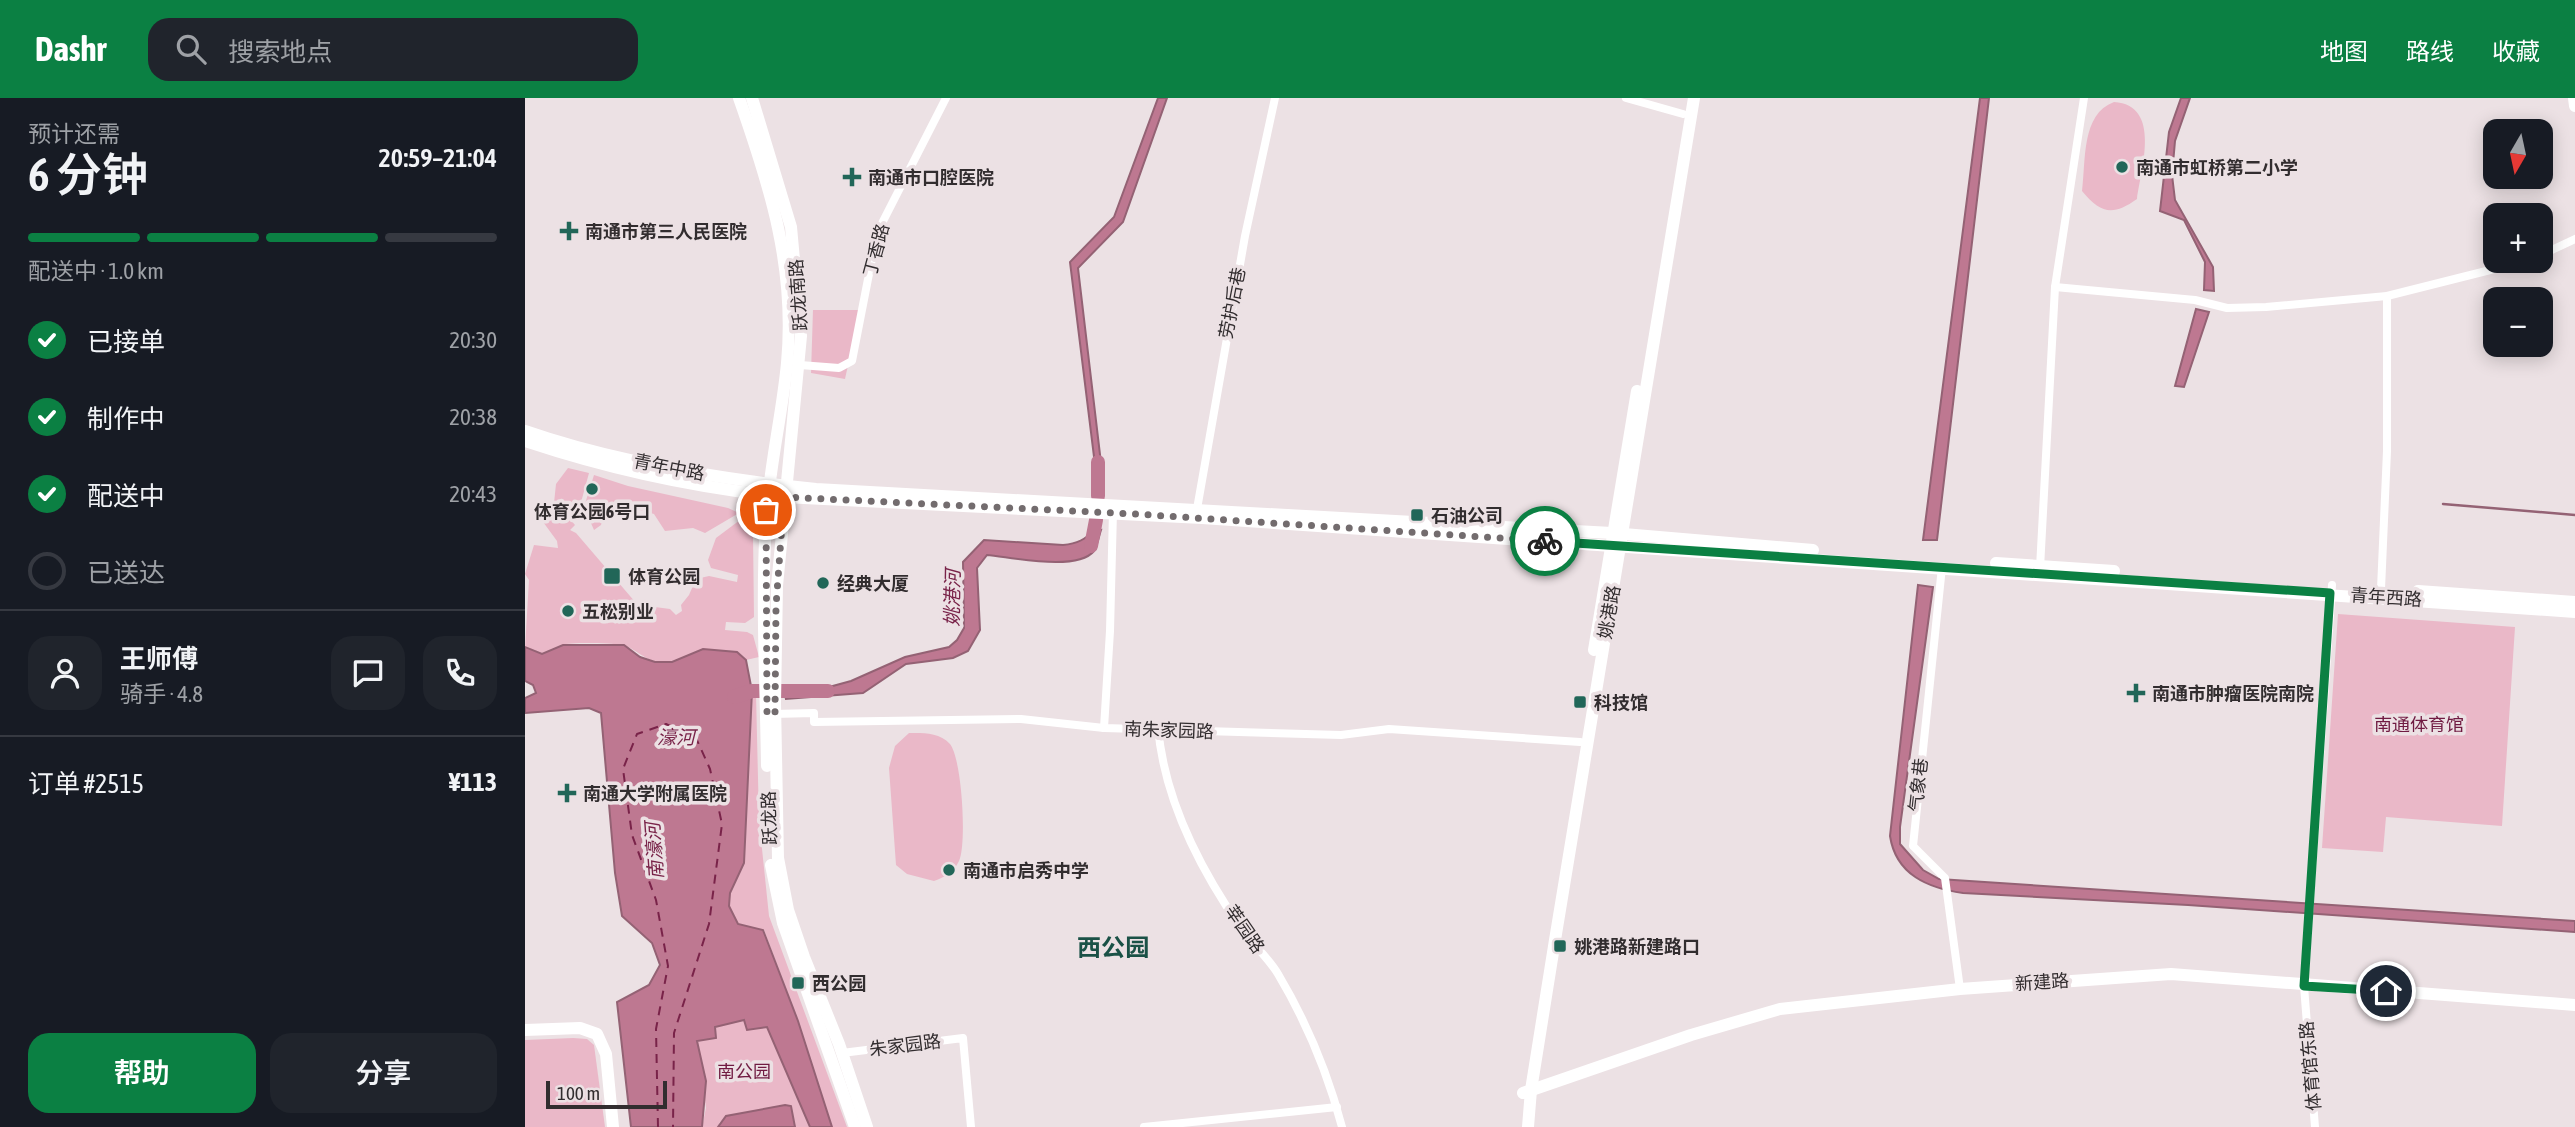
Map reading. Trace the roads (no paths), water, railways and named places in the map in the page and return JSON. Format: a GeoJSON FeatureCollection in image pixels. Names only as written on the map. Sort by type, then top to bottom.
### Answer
{"type":"FeatureCollection","features":[{"type":"Feature","properties":{"kind":"main road","name":"跃龙南路"},"geometry":{"type":"LineString","coordinates":[[739,98],[775,205],[784,258],[787,364],[768,489]]}},
{"type":"Feature","properties":{"kind":"main road","name":"跃龙南路"},"geometry":{"type":"LineString","coordinates":[[752,98],[791,227],[800,320],[800,365],[785,491]]}},
{"type":"Feature","properties":{"kind":"main road","name":"姚港路"},"geometry":{"type":"LineString","coordinates":[[1520,1127],[1617,539],[1686,98]]}},
{"type":"Feature","properties":{"kind":"main road","name":"姚港路"},"geometry":{"type":"LineString","coordinates":[[1528,1127],[1527,1091],[1580,741],[1694,98]]}},
{"type":"Feature","properties":{"kind":"main road"},"geometry":{"type":"LineString","coordinates":[[2574,98],[2575,106]]}},
{"type":"Feature","properties":{"kind":"main road","name":"青年中路"},"geometry":{"type":"LineString","coordinates":[[525,431],[618,457],[768,489]]}},
{"type":"Feature","properties":{"kind":"main road","name":"青年中路"},"geometry":{"type":"LineString","coordinates":[[525,441],[678,481],[785,491],[1617,539]]}},
{"type":"Feature","properties":{"kind":"main road","name":"跃龙路"},"geometry":{"type":"LineString","coordinates":[[768,489],[771,675],[769,850],[775,895],[802,981],[858,1126]]}},
{"type":"Feature","properties":{"kind":"main road","name":"跃龙路"},"geometry":{"type":"LineString","coordinates":[[771,675],[785,491]]}},
{"type":"Feature","properties":{"kind":"main road","name":"青年中路"},"geometry":{"type":"LineString","coordinates":[[1113,509],[1197,509],[1617,539]]}},
{"type":"Feature","properties":{"kind":"main road","name":"青年西路"},"geometry":{"type":"LineString","coordinates":[[1617,539],[1942,567],[2040,570]]}},
{"type":"Feature","properties":{"kind":"main road","name":"青年西路"},"geometry":{"type":"LineString","coordinates":[[1617,539],[2331,589],[2575,612]]}},
{"type":"Feature","properties":{"kind":"main road","name":"青年西路"},"geometry":{"type":"LineString","coordinates":[[2331,589],[2381,589],[2575,602]]}},
{"type":"Feature","properties":{"kind":"main road","name":"跃龙路"},"geometry":{"type":"LineString","coordinates":[[771,709],[777,838],[784,892],[804,957],[842,1053],[858,1126]]}},
{"type":"Feature","properties":{"kind":"main road","name":"新建路"},"geometry":{"type":"LineString","coordinates":[[1527,1091],[1691,1035],[1780,1009],[1961,989],[2146,974],[2575,1005]]}},
{"type":"Feature","properties":{"kind":"main road"},"geometry":{"type":"LineString","coordinates":[[525,1030],[580,1028],[597,1034],[606,1054],[613,1127]]}},
{"type":"Feature","properties":{"kind":"street","name":"丁香路"},"geometry":{"type":"LineString","coordinates":[[800,365],[839,368],[852,361],[877,233],[946,98]]}},
{"type":"Feature","properties":{"kind":"street","name":"劳护后巷"},"geometry":{"type":"LineString","coordinates":[[1197,509],[1233,302],[1275,98]]}},
{"type":"Feature","properties":{"kind":"street"},"geometry":{"type":"LineString","coordinates":[[1626,98],[1683,114]]}},
{"type":"Feature","properties":{"kind":"street"},"geometry":{"type":"LineString","coordinates":[[2040,570],[2055,287],[2084,98]]}},
{"type":"Feature","properties":{"kind":"street"},"geometry":{"type":"LineString","coordinates":[[2553,249],[2575,239]]}},
{"type":"Feature","properties":{"kind":"street"},"geometry":{"type":"LineString","coordinates":[[2055,287],[2195,300],[2227,308],[2299,305],[2387,296],[2483,272]]}},
{"type":"Feature","properties":{"kind":"street"},"geometry":{"type":"LineString","coordinates":[[2381,589],[2387,451],[2387,296]]}},
{"type":"Feature","properties":{"kind":"street"},"geometry":{"type":"LineString","coordinates":[[1104,728],[1113,509]]}},
{"type":"Feature","properties":{"kind":"street","name":"气象巷"},"geometry":{"type":"LineString","coordinates":[[1942,567],[1913,846],[1945,878],[1961,989]]}},
{"type":"Feature","properties":{"kind":"street","name":"体育馆东路"},"geometry":{"type":"LineString","coordinates":[[2315,1127],[2304,986],[2311,915],[2331,589]]}},
{"type":"Feature","properties":{"kind":"street","name":"南朱家园路"},"geometry":{"type":"LineString","coordinates":[[771,709],[814,713],[814,722],[1021,719],[1104,728],[1158,727],[1329,735],[1389,729],[1580,741]]}},
{"type":"Feature","properties":{"kind":"street","name":"莘园路"},"geometry":{"type":"LineString","coordinates":[[1158,727],[1161,755],[1177,809],[1203,864],[1241,929],[1277,973],[1326,1072],[1342,1127]]}},
{"type":"Feature","properties":{"kind":"street","name":"朱家园路"},"geometry":{"type":"LineString","coordinates":[[842,1053],[963,1038],[971,1127]]}},
{"type":"Feature","properties":{"kind":"street"},"geometry":{"type":"LineString","coordinates":[[1144,1127],[1337,1107]]}},
{"type":"Feature","properties":{"kind":"water"},"geometry":{"type":"Polygon","coordinates":[[[1158,98],[1167,98],[1123,222],[1078,268],[1103,480],[1097,481],[1070,262],[1114,217],[1158,98]]]}},
{"type":"Feature","properties":{"kind":"water"},"geometry":{"type":"Polygon","coordinates":[[[1980,98],[1989,98],[1937,540],[1923,540],[1980,98]]]}},
{"type":"Feature","properties":{"kind":"water"},"geometry":{"type":"Polygon","coordinates":[[[2181,98],[2190,98],[2175,141],[2172,175],[2175,200],[2213,267],[2214,291],[2204,290],[2205,262],[2184,220],[2160,211],[2169,132],[2181,98]]]}},
{"type":"Feature","properties":{"kind":"water"},"geometry":{"type":"Polygon","coordinates":[[[2196,309],[2209,312],[2184,387],[2175,386],[2196,309]]]}},
{"type":"Feature","properties":{"kind":"water"},"geometry":{"type":"Polygon","coordinates":[[[1101,530],[1094,551],[1073,561],[1043,562],[987,555],[977,568],[980,630],[968,651],[953,658],[906,664],[863,693],[785,699],[851,681],[905,657],[949,647],[964,628],[963,562],[984,540],[1063,545],[1079,541],[1092,531],[1101,530]]]}},
{"type":"Feature","properties":{"kind":"water"},"geometry":{"type":"Polygon","coordinates":[[[1918,585],[1933,587],[1900,827],[1900,844],[1923,870],[1939,879],[2575,921],[2575,932],[2188,905],[1963,893],[1926,883],[1899,861],[1890,836],[1918,585]]]}},
{"type":"Feature","properties":{"kind":"water","name":"濠河"},"geometry":{"type":"Polygon","coordinates":[[[563,645],[624,645],[640,657],[655,662],[672,662],[703,649],[737,652],[746,660],[752,691],[744,863],[730,893],[729,906],[738,924],[763,930],[798,1021],[832,1127],[810,1127],[767,1027],[747,1030],[744,1020],[715,1027],[716,1038],[697,1041],[706,1081],[702,1127],[631,1127],[617,1002],[649,985],[660,965],[652,943],[622,916],[615,873],[601,713],[589,708],[525,713],[525,698],[536,693],[533,685],[525,681],[525,647],[542,654],[563,645]]]}},
{"type":"Feature","properties":{"kind":"water"},"geometry":{"type":"Polygon","coordinates":[[[791,1106],[795,1127],[718,1127],[726,1116],[791,1106]]]}},
{"type":"Feature","properties":{"kind":"waterway","name":"姚港河"},"geometry":{"type":"LineString","coordinates":[[1098,462],[1098,496]]}},
{"type":"Feature","properties":{"kind":"waterway"},"geometry":{"type":"LineString","coordinates":[[2443,504],[2575,515]]}},
{"type":"Feature","properties":{"kind":"waterway","name":"姚港河"},"geometry":{"type":"LineString","coordinates":[[1091,546],[1096,520]]}},
{"type":"Feature","properties":{"kind":"waterway","name":"姚港河"},"geometry":{"type":"LineString","coordinates":[[734,697],[752,691],[828,691]]}},
{"type":"Feature","properties":{"kind":"place","name":"南通市虹桥第二小学"},"geometry":{"type":"Point","coordinates":[2122,167]}},
{"type":"Feature","properties":{"kind":"place","name":"南通市口腔医院"},"geometry":{"type":"Point","coordinates":[852,177]}},
{"type":"Feature","properties":{"kind":"place","name":"南通市第三人民医院"},"geometry":{"type":"Point","coordinates":[569,231]}},
{"type":"Feature","properties":{"kind":"place","name":"体育公园6号口"},"geometry":{"type":"Point","coordinates":[592,489]}},
{"type":"Feature","properties":{"kind":"place","name":"石油公司"},"geometry":{"type":"Point","coordinates":[1417,515]}},
{"type":"Feature","properties":{"kind":"place","name":"体育公园"},"geometry":{"type":"Point","coordinates":[612,576]}},
{"type":"Feature","properties":{"kind":"place","name":"经典大厦"},"geometry":{"type":"Point","coordinates":[823,583]}},
{"type":"Feature","properties":{"kind":"place","name":"五松别业"},"geometry":{"type":"Point","coordinates":[568,611]}},
{"type":"Feature","properties":{"kind":"place","name":"南通市肿瘤医院南院"},"geometry":{"type":"Point","coordinates":[2136,693]}},
{"type":"Feature","properties":{"kind":"place","name":"科技馆"},"geometry":{"type":"Point","coordinates":[1580,702]}},
{"type":"Feature","properties":{"kind":"place","name":"南通大学附属医院"},"geometry":{"type":"Point","coordinates":[567,793]}},
{"type":"Feature","properties":{"kind":"place","name":"南通市启秀中学"},"geometry":{"type":"Point","coordinates":[949,870]}},
{"type":"Feature","properties":{"kind":"place","name":"姚港路新建路口"},"geometry":{"type":"Point","coordinates":[1560,946]}},
{"type":"Feature","properties":{"kind":"place","name":"西公园"},"geometry":{"type":"Point","coordinates":[798,983]}},
{"type":"Feature","properties":{"kind":"district","name":"西公园"},"geometry":{"type":"Point","coordinates":[1113,947]}},
{"type":"Feature","properties":{"kind":"park label","name":"南通体育馆"},"geometry":{"type":"Point","coordinates":[2419,724]}},
{"type":"Feature","properties":{"kind":"park label","name":"南公园"},"geometry":{"type":"Point","coordinates":[744,1071]}},
{"type":"Feature","properties":{"kind":"water label","name":"南濠河"},"geometry":{"type":"Point","coordinates":[654,851]}}]}
